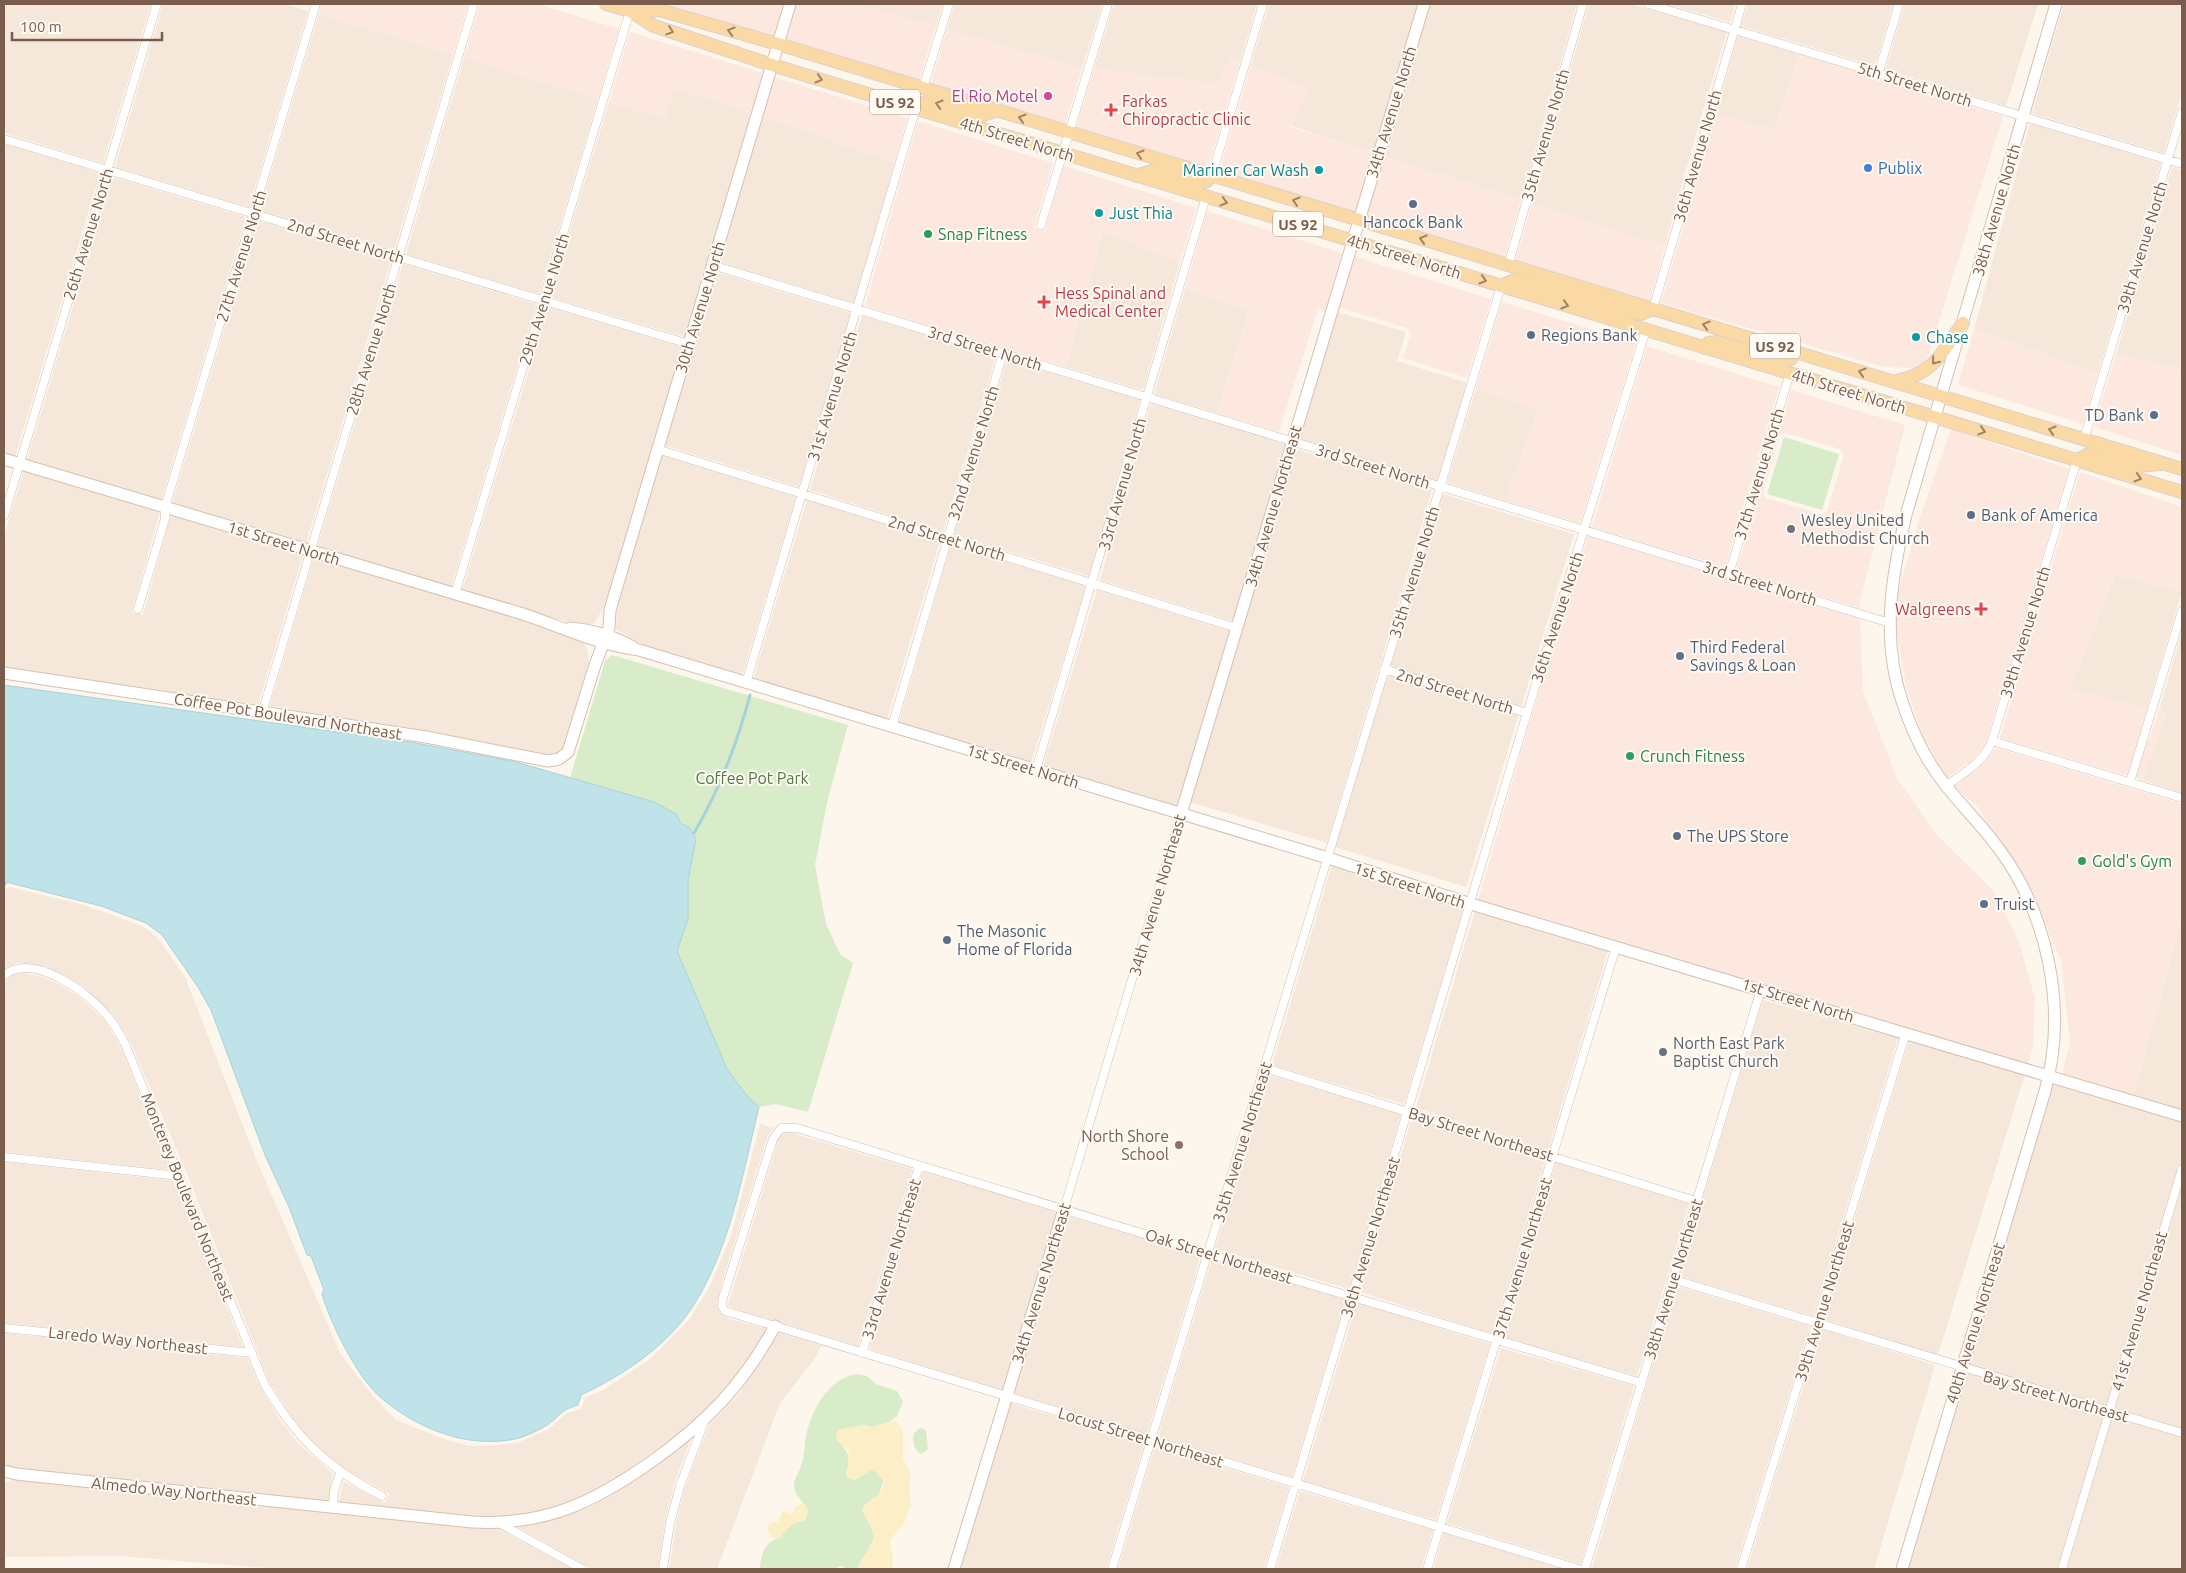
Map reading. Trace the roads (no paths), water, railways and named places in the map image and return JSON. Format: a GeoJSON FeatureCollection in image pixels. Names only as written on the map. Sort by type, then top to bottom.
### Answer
{"type":"FeatureCollection","features":[{"type":"Feature","properties":{"kind":"main road","name":"4th Street North"},"geometry":{"type":"LineString","coordinates":[[606,4],[659,10],[778,44],[2182,469]]}},
{"type":"Feature","properties":{"kind":"main road","name":"4th Street North"},"geometry":{"type":"LineString","coordinates":[[631,7],[654,26],[772,65],[2182,492]]}},
{"type":"Feature","properties":{"kind":"main road"},"geometry":{"type":"LineString","coordinates":[[916,108],[923,103],[930,102],[981,116],[997,110]]}},
{"type":"Feature","properties":{"kind":"main road"},"geometry":{"type":"LineString","coordinates":[[1136,176],[1155,170],[1200,183],[1207,181],[1212,175]]}},
{"type":"Feature","properties":{"kind":"main road"},"geometry":{"type":"LineString","coordinates":[[1501,286],[1514,280],[1625,311],[1641,314],[1653,309]]}},
{"type":"Feature","properties":{"kind":"main road"},"geometry":{"type":"LineString","coordinates":[[1894,382],[1924,373],[1933,365],[1963,323]]}},
{"type":"Feature","properties":{"kind":"main road"},"geometry":{"type":"LineString","coordinates":[[1705,348],[1708,344],[1717,342],[1784,361],[1791,359],[1796,352]]}},
{"type":"Feature","properties":{"kind":"main road"},"geometry":{"type":"LineString","coordinates":[[2077,460],[2089,454],[2137,466],[2150,467],[2164,463]]}},
{"type":"Feature","properties":{"kind":"street","name":"26th Avenue North"},"geometry":{"type":"LineString","coordinates":[[4,516],[157,4]]}},
{"type":"Feature","properties":{"kind":"street","name":"27th Avenue North"},"geometry":{"type":"LineString","coordinates":[[138,608],[165,519],[165,507],[316,4]]}},
{"type":"Feature","properties":{"kind":"street","name":"28th Avenue North"},"geometry":{"type":"LineString","coordinates":[[263,710],[474,4]]}},
{"type":"Feature","properties":{"kind":"street","name":"30th Avenue North"},"geometry":{"type":"LineString","coordinates":[[601,638],[790,4]]}},
{"type":"Feature","properties":{"kind":"street"},"geometry":{"type":"LineString","coordinates":[[923,88],[949,4]]}},
{"type":"Feature","properties":{"kind":"street"},"geometry":{"type":"LineString","coordinates":[[1041,225],[1108,4]]}},
{"type":"Feature","properties":{"kind":"street"},"geometry":{"type":"LineString","coordinates":[[1212,175],[1263,4]]}},
{"type":"Feature","properties":{"kind":"street","name":"34th Avenue North"},"geometry":{"type":"LineString","coordinates":[[1359,220],[1424,4]]}},
{"type":"Feature","properties":{"kind":"street","name":"35th Avenue North"},"geometry":{"type":"LineString","coordinates":[[1508,266],[1583,4]]}},
{"type":"Feature","properties":{"kind":"street","name":"5th Street North"},"geometry":{"type":"LineString","coordinates":[[1648,4],[2182,164]]}},
{"type":"Feature","properties":{"kind":"street","name":"36th Avenue North"},"geometry":{"type":"LineString","coordinates":[[1653,309],[1742,4]]}},
{"type":"Feature","properties":{"kind":"street"},"geometry":{"type":"LineString","coordinates":[[1879,72],[1899,4]]}},
{"type":"Feature","properties":{"kind":"street","name":"38th Avenue North"},"geometry":{"type":"LineString","coordinates":[[1936,417],[2056,4]]}},
{"type":"Feature","properties":{"kind":"street","name":"29th Avenue North"},"geometry":{"type":"LineString","coordinates":[[456,594],[631,7]]}},
{"type":"Feature","properties":{"kind":"street","name":"31st Avenue North"},"geometry":{"type":"LineString","coordinates":[[746,683],[916,108]]}},
{"type":"Feature","properties":{"kind":"street","name":"39th Avenue North"},"geometry":{"type":"LineString","coordinates":[[2084,439],[2182,112]]}},
{"type":"Feature","properties":{"kind":"street","name":"2nd Street North"},"geometry":{"type":"LineString","coordinates":[[4,139],[689,344]]}},
{"type":"Feature","properties":{"kind":"street","name":"33rd Avenue North"},"geometry":{"type":"LineString","coordinates":[[1036,770],[1206,197]]}},
{"type":"Feature","properties":{"kind":"street","name":"34th Avenue Northeast"},"geometry":{"type":"LineString","coordinates":[[954,1569],[1064,1209],[1359,220]]}},
{"type":"Feature","properties":{"kind":"street","name":"3rd Street North"},"geometry":{"type":"LineString","coordinates":[[712,265],[1890,622]]}},
{"type":"Feature","properties":{"kind":"street","name":"35th Avenue North"},"geometry":{"type":"LineString","coordinates":[[1328,858],[1501,286]]}},
{"type":"Feature","properties":{"kind":"street","name":"36th Avenue North"},"geometry":{"type":"LineString","coordinates":[[1471,904],[1527,713],[1646,330]]}},
{"type":"Feature","properties":{"kind":"street","name":"32nd Avenue North"},"geometry":{"type":"LineString","coordinates":[[892,726],[1003,353]]}},
{"type":"Feature","properties":{"kind":"street","name":"37th Avenue North"},"geometry":{"type":"LineString","coordinates":[[1729,574],[1790,373]]}},
{"type":"Feature","properties":{"kind":"street"},"geometry":{"type":"LineString","coordinates":[[1936,417],[1906,515],[1896,558],[1890,601],[1891,648],[1903,703],[1921,747],[1946,786],[1997,845],[2020,880],[2036,914],[2051,981],[2054,1055],[2049,1076]]}},
{"type":"Feature","properties":{"kind":"street","name":"2nd Street North"},"geometry":{"type":"LineString","coordinates":[[657,449],[1237,628]]}},
{"type":"Feature","properties":{"kind":"street","name":"1st Street North"},"geometry":{"type":"LineString","coordinates":[[4,459],[1328,858],[1471,904],[2182,1116]]}},
{"type":"Feature","properties":{"kind":"street","name":"39th Avenue North"},"geometry":{"type":"LineString","coordinates":[[1946,786],[1975,766],[1989,750],[2077,460]]}},
{"type":"Feature","properties":{"kind":"street"},"geometry":{"type":"LineString","coordinates":[[2130,782],[2182,611]]}},
{"type":"Feature","properties":{"kind":"street","name":"Coffee Pot Boulevard Northeast"},"geometry":{"type":"LineString","coordinates":[[4,673],[263,710],[426,737],[548,761],[559,759],[568,752],[594,665],[593,650],[601,638]]}},
{"type":"Feature","properties":{"kind":"street","name":"2nd Street North"},"geometry":{"type":"LineString","coordinates":[[1384,669],[1527,713]]}},
{"type":"Feature","properties":{"kind":"street"},"geometry":{"type":"LineString","coordinates":[[1992,741],[2182,798]]}},
{"type":"Feature","properties":{"kind":"street","name":"35th Avenue Northeast"},"geometry":{"type":"LineString","coordinates":[[1112,1569],[1328,858]]}},
{"type":"Feature","properties":{"kind":"street","name":"36th Avenue Northeast"},"geometry":{"type":"LineString","coordinates":[[1270,1569],[1471,904]]}},
{"type":"Feature","properties":{"kind":"street","name":"37th Avenue Northeast"},"geometry":{"type":"LineString","coordinates":[[1427,1569],[1616,947]]}},
{"type":"Feature","properties":{"kind":"street","name":"Monterey Boulevard Northeast"},"geometry":{"type":"LineString","coordinates":[[4,975],[20,968],[45,972],[81,992],[109,1018],[125,1044],[264,1383],[285,1417],[302,1439],[340,1473],[382,1496]]}},
{"type":"Feature","properties":{"kind":"street","name":"38th Avenue Northeast"},"geometry":{"type":"LineString","coordinates":[[1585,1569],[1761,989]]}},
{"type":"Feature","properties":{"kind":"street","name":"39th Avenue Northeast"},"geometry":{"type":"LineString","coordinates":[[1741,1569],[1906,1033]]}},
{"type":"Feature","properties":{"kind":"street","name":"Bay Street Northeast"},"geometry":{"type":"LineString","coordinates":[[1265,1068],[1696,1201]]}},
{"type":"Feature","properties":{"kind":"street","name":"40th Avenue Northeast"},"geometry":{"type":"LineString","coordinates":[[1902,1569],[2049,1076]]}},
{"type":"Feature","properties":{"kind":"street","name":"Oak Street Northeast"},"geometry":{"type":"LineString","coordinates":[[726,1289],[775,1133],[781,1128],[797,1128],[1497,1341],[1642,1383]]}},
{"type":"Feature","properties":{"kind":"street"},"geometry":{"type":"LineString","coordinates":[[4,1157],[180,1176]]}},
{"type":"Feature","properties":{"kind":"street","name":"33rd Avenue Northeast"},"geometry":{"type":"LineString","coordinates":[[862,1353],[919,1166]]}},
{"type":"Feature","properties":{"kind":"street","name":"41st Avenue Northeast"},"geometry":{"type":"LineString","coordinates":[[2062,1569],[2182,1169]]}},
{"type":"Feature","properties":{"kind":"street","name":"Bay Street Northeast"},"geometry":{"type":"LineString","coordinates":[[1672,1280],[2182,1433]]}},
{"type":"Feature","properties":{"kind":"street","name":"Locust Street Northeast"},"geometry":{"type":"LineString","coordinates":[[726,1289],[722,1306],[725,1310],[1151,1441],[1579,1569]]}},
{"type":"Feature","properties":{"kind":"street"},"geometry":{"type":"LineString","coordinates":[[340,1473],[337,1480],[333,1507],[501,1524],[536,1519],[587,1502],[610,1490],[704,1422],[738,1385],[763,1348],[775,1326]]}},
{"type":"Feature","properties":{"kind":"street","name":"Laredo Way Northeast"},"geometry":{"type":"LineString","coordinates":[[4,1328],[252,1353]]}},
{"type":"Feature","properties":{"kind":"street"},"geometry":{"type":"LineString","coordinates":[[663,1569],[670,1523],[680,1486],[704,1422]]}},
{"type":"Feature","properties":{"kind":"street","name":"Almedo Way Northeast"},"geometry":{"type":"LineString","coordinates":[[4,1471],[16,1474],[333,1507]]}},
{"type":"Feature","properties":{"kind":"street","name":"Almedo Way Northeast"},"geometry":{"type":"LineString","coordinates":[[4,1476],[16,1474]]}},
{"type":"Feature","properties":{"kind":"street"},"geometry":{"type":"LineString","coordinates":[[501,1524],[582,1569]]}},
{"type":"Feature","properties":{"kind":"water"},"geometry":{"type":"Polygon","coordinates":[[[4,685],[416,743],[516,762],[654,802],[676,814],[681,823],[689,827],[696,839],[688,880],[688,919],[677,951],[727,1069],[747,1096],[759,1107],[734,1208],[718,1257],[695,1303],[672,1332],[630,1368],[581,1395],[578,1405],[563,1412],[552,1422],[540,1429],[515,1439],[479,1441],[442,1433],[409,1418],[379,1396],[370,1387],[353,1362],[331,1319],[322,1294],[324,1290],[311,1256],[307,1255],[289,1207],[265,1155],[211,1010],[198,987],[162,935],[146,923],[101,906],[6,882],[6,885],[4,885],[4,685]]]}},
{"type":"Feature","properties":{"kind":"waterway"},"geometry":{"type":"LineString","coordinates":[[694,833],[712,800],[727,766],[750,695]]}},
{"type":"Feature","properties":{"kind":"place","name":"El Rio Motel"},"geometry":{"type":"Point","coordinates":[1048,96]}},
{"type":"Feature","properties":{"kind":"place","name":"Farkas Chiropractic Clinic"},"geometry":{"type":"Point","coordinates":[1111,110]}},
{"type":"Feature","properties":{"kind":"place","name":"Publix"},"geometry":{"type":"Point","coordinates":[1868,168]}},
{"type":"Feature","properties":{"kind":"place","name":"Mariner Car Wash"},"geometry":{"type":"Point","coordinates":[1319,170]}},
{"type":"Feature","properties":{"kind":"place","name":"Hancock Bank"},"geometry":{"type":"Point","coordinates":[1413,204]}},
{"type":"Feature","properties":{"kind":"place","name":"Just Thia"},"geometry":{"type":"Point","coordinates":[1099,213]}},
{"type":"Feature","properties":{"kind":"place","name":"Snap Fitness"},"geometry":{"type":"Point","coordinates":[928,234]}},
{"type":"Feature","properties":{"kind":"place","name":"Hess Spinal and Medical Center"},"geometry":{"type":"Point","coordinates":[1044,302]}},
{"type":"Feature","properties":{"kind":"place","name":"Regions Bank"},"geometry":{"type":"Point","coordinates":[1531,335]}},
{"type":"Feature","properties":{"kind":"place","name":"Chase"},"geometry":{"type":"Point","coordinates":[1916,337]}},
{"type":"Feature","properties":{"kind":"place","name":"TD Bank"},"geometry":{"type":"Point","coordinates":[2154,415]}},
{"type":"Feature","properties":{"kind":"place","name":"Bank of America"},"geometry":{"type":"Point","coordinates":[1971,515]}},
{"type":"Feature","properties":{"kind":"place","name":"Wesley United Methodist Church"},"geometry":{"type":"Point","coordinates":[1791,529]}},
{"type":"Feature","properties":{"kind":"place","name":"Walgreens"},"geometry":{"type":"Point","coordinates":[1981,609]}},
{"type":"Feature","properties":{"kind":"place","name":"Third Federal Savings & Loan"},"geometry":{"type":"Point","coordinates":[1680,656]}},
{"type":"Feature","properties":{"kind":"place","name":"Crunch Fitness"},"geometry":{"type":"Point","coordinates":[1630,756]}},
{"type":"Feature","properties":{"kind":"place","name":"The UPS Store"},"geometry":{"type":"Point","coordinates":[1677,836]}},
{"type":"Feature","properties":{"kind":"place","name":"Gold's Gym"},"geometry":{"type":"Point","coordinates":[2082,861]}},
{"type":"Feature","properties":{"kind":"place","name":"Truist"},"geometry":{"type":"Point","coordinates":[1984,904]}},
{"type":"Feature","properties":{"kind":"place","name":"The Masonic Home of Florida"},"geometry":{"type":"Point","coordinates":[947,940]}},
{"type":"Feature","properties":{"kind":"place","name":"North East Park Baptist Church"},"geometry":{"type":"Point","coordinates":[1663,1052]}},
{"type":"Feature","properties":{"kind":"place","name":"North Shore School"},"geometry":{"type":"Point","coordinates":[1179,1145]}},
{"type":"Feature","properties":{"kind":"park label","name":"Coffee Pot Park"},"geometry":{"type":"Point","coordinates":[752,778]}}]}
